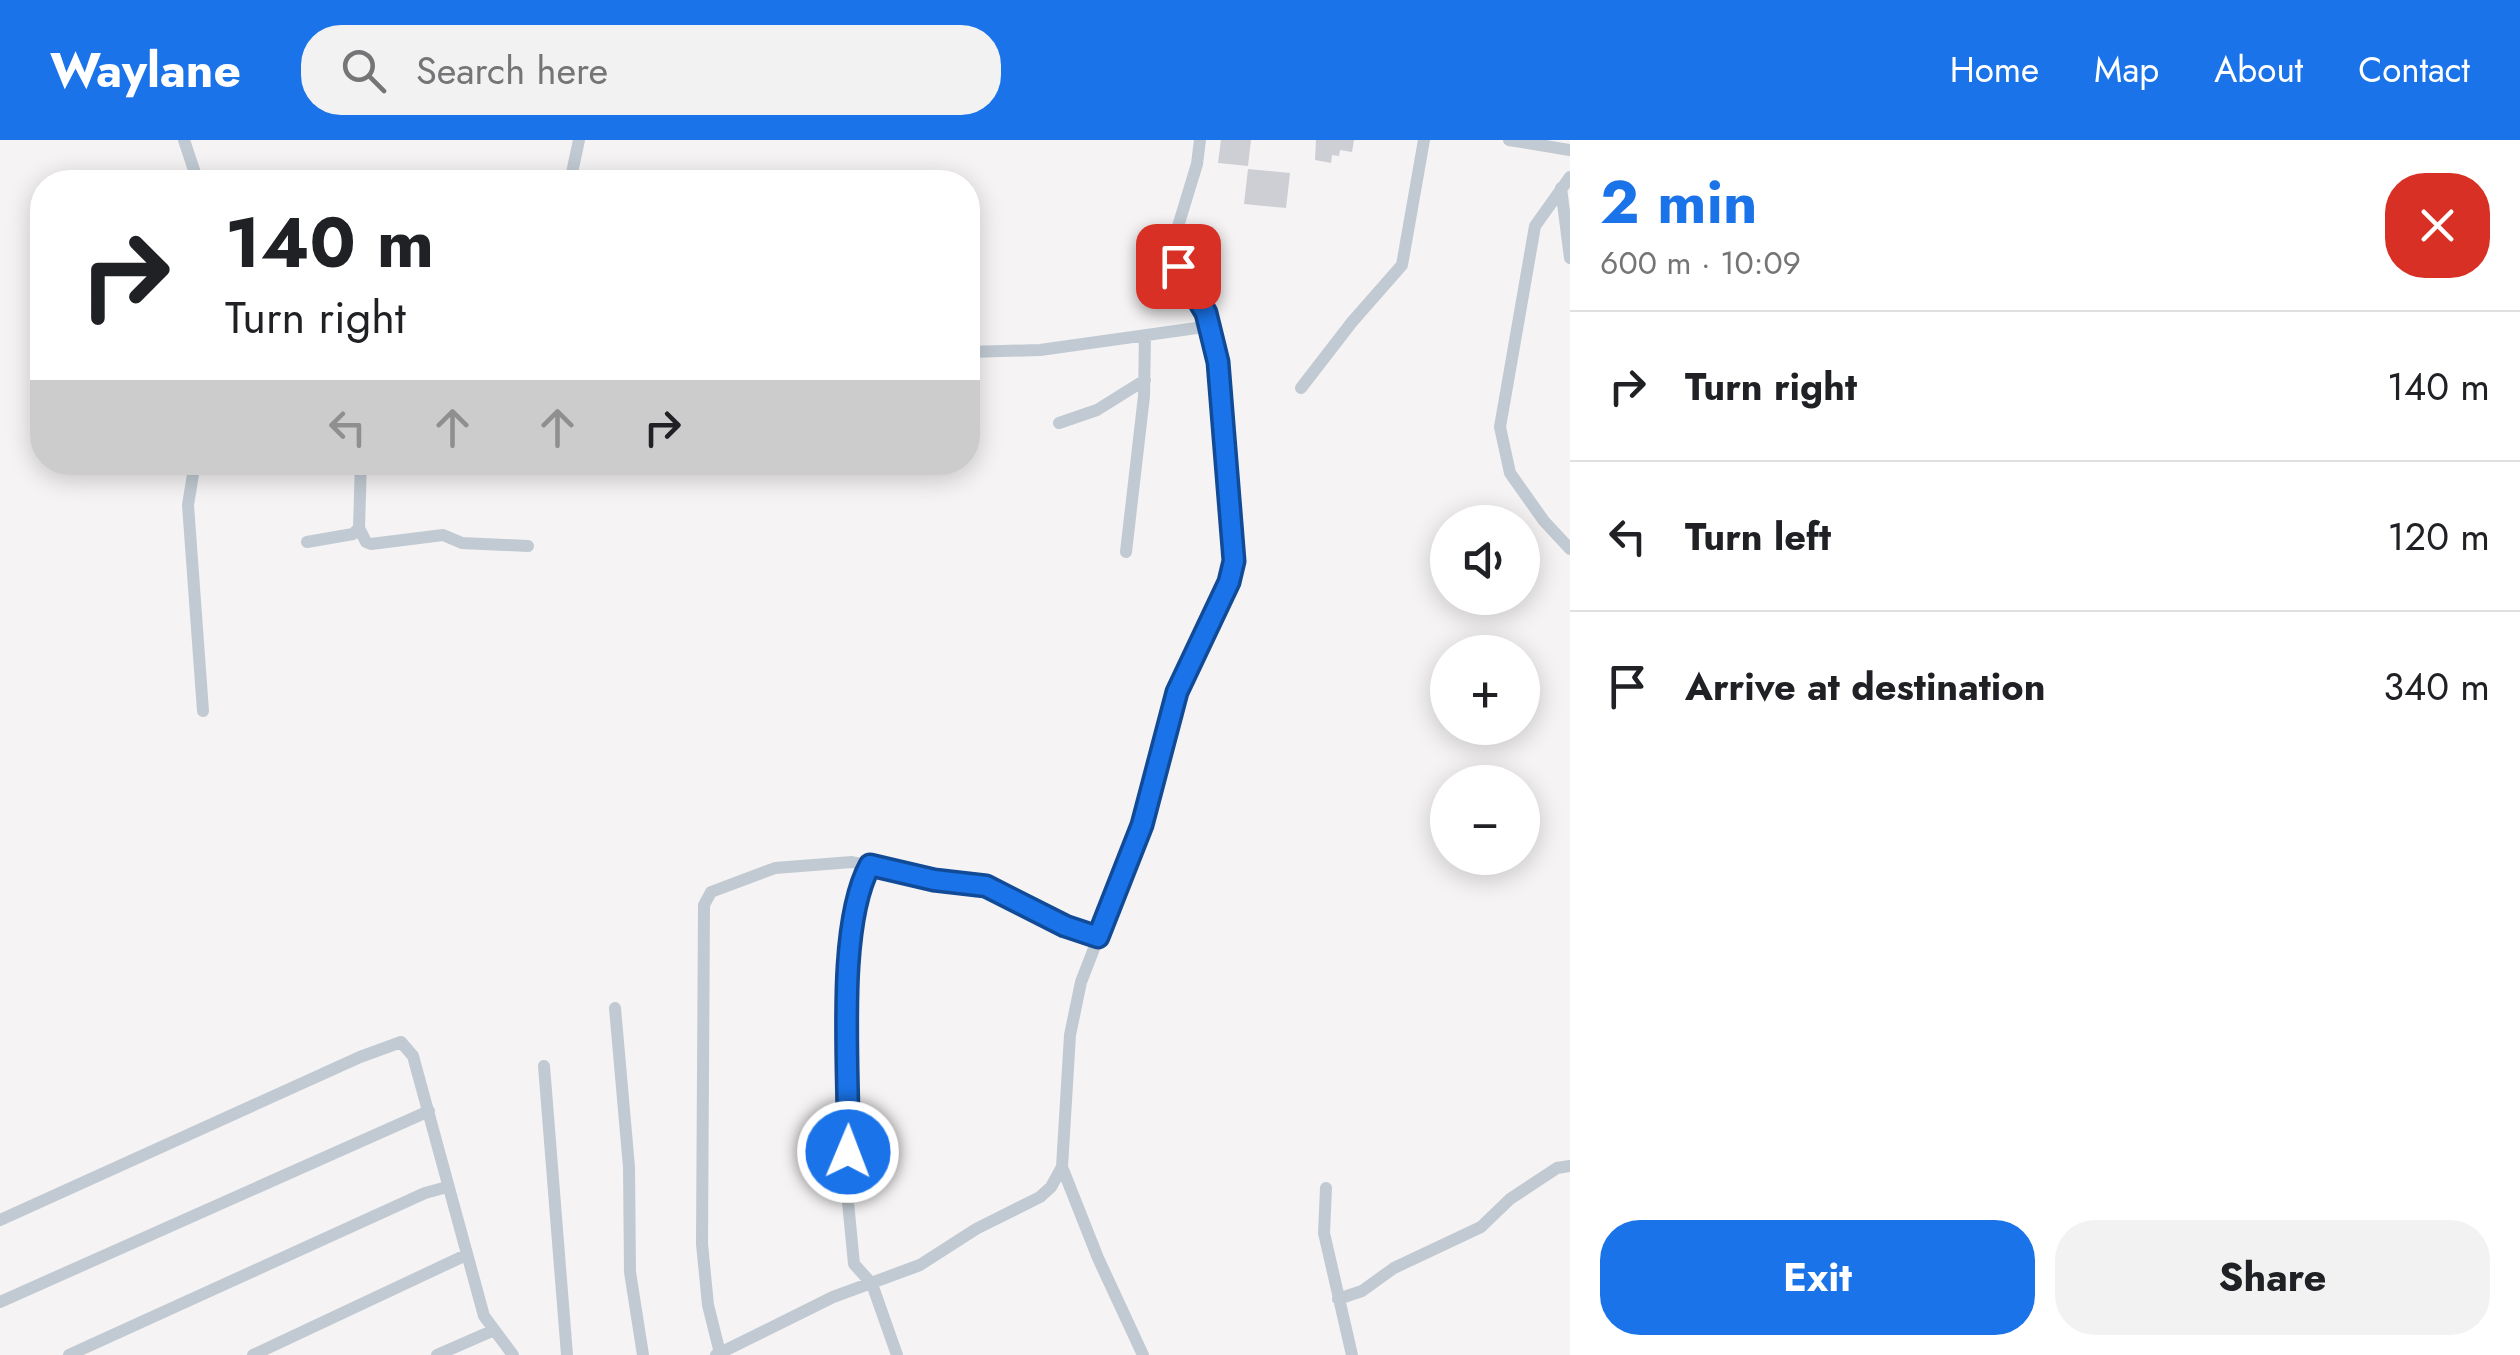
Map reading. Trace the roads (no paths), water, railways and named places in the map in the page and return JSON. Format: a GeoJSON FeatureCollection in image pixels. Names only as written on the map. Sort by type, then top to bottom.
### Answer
{"type":"FeatureCollection","features":[{"type":"Feature","properties":{"kind":"street"},"geometry":{"type":"LineString","coordinates":[[184,140],[194,170]]}},
{"type":"Feature","properties":{"kind":"street"},"geometry":{"type":"LineString","coordinates":[[573,170],[579,140]]}},
{"type":"Feature","properties":{"kind":"street"},"geometry":{"type":"LineString","coordinates":[[1143,1355],[1062,1167],[1070,1035],[1081,982],[1142,825],[1177,692],[1232,574],[1222,394],[1211,326],[1178,266],[1172,246],[1198,164],[1200,140]]}},
{"type":"Feature","properties":{"kind":"street"},"geometry":{"type":"LineString","coordinates":[[1301,388],[1402,265],[1424,140]]}},
{"type":"Feature","properties":{"kind":"street"},"geometry":{"type":"LineString","coordinates":[[1510,140],[1570,150]]}},
{"type":"Feature","properties":{"kind":"street"},"geometry":{"type":"LineString","coordinates":[[1566,182],[1570,258]]}},
{"type":"Feature","properties":{"kind":"street"},"geometry":{"type":"LineString","coordinates":[[1566,182],[1536,226],[1500,427],[1510,473],[1544,521],[1570,549]]}},
{"type":"Feature","properties":{"kind":"street"},"geometry":{"type":"LineString","coordinates":[[980,352],[1040,350],[1211,326]]}},
{"type":"Feature","properties":{"kind":"street"},"geometry":{"type":"LineString","coordinates":[[1126,552],[1145,335]]}},
{"type":"Feature","properties":{"kind":"street"},"geometry":{"type":"LineString","coordinates":[[1059,423],[1096,410],[1144,380]]}},
{"type":"Feature","properties":{"kind":"street"},"geometry":{"type":"LineString","coordinates":[[193,475],[188,504],[203,711]]}},
{"type":"Feature","properties":{"kind":"street"},"geometry":{"type":"LineString","coordinates":[[361,475],[360,528],[366,542],[443,535],[462,542],[528,546]]}},
{"type":"Feature","properties":{"kind":"street"},"geometry":{"type":"LineString","coordinates":[[307,542],[352,534],[360,528]]}},
{"type":"Feature","properties":{"kind":"street"},"geometry":{"type":"LineString","coordinates":[[1062,1167],[1040,1197],[976,1229],[920,1265],[833,1297],[718,1354],[702,1244],[705,900],[716,888],[775,868],[828,862],[870,865],[934,880],[986,886],[1065,926],[1098,937]]}},
{"type":"Feature","properties":{"kind":"street"},"geometry":{"type":"LineString","coordinates":[[870,865],[859,892],[849,980],[847,1192],[852,1260],[872,1284],[897,1355]]}},
{"type":"Feature","properties":{"kind":"street"},"geometry":{"type":"LineString","coordinates":[[615,1008],[630,1183],[630,1272],[643,1355]]}},
{"type":"Feature","properties":{"kind":"street"},"geometry":{"type":"LineString","coordinates":[[0,1220],[398,1042],[404,1043],[413,1056],[484,1316],[513,1355]]}},
{"type":"Feature","properties":{"kind":"street"},"geometry":{"type":"LineString","coordinates":[[544,1066],[568,1355]]}},
{"type":"Feature","properties":{"kind":"street"},"geometry":{"type":"LineString","coordinates":[[0,1302],[429,1111]]}},
{"type":"Feature","properties":{"kind":"street"},"geometry":{"type":"LineString","coordinates":[[1338,1298],[1362,1291],[1394,1268],[1481,1228],[1510,1198],[1557,1168],[1570,1166]]}},
{"type":"Feature","properties":{"kind":"street"},"geometry":{"type":"LineString","coordinates":[[69,1355],[425,1193],[446,1187]]}},
{"type":"Feature","properties":{"kind":"street"},"geometry":{"type":"LineString","coordinates":[[1326,1188],[1324,1234],[1352,1355]]}},
{"type":"Feature","properties":{"kind":"street"},"geometry":{"type":"LineString","coordinates":[[253,1355],[466,1255]]}},
{"type":"Feature","properties":{"kind":"street"},"geometry":{"type":"LineString","coordinates":[[436,1355],[492,1331]]}}]}
